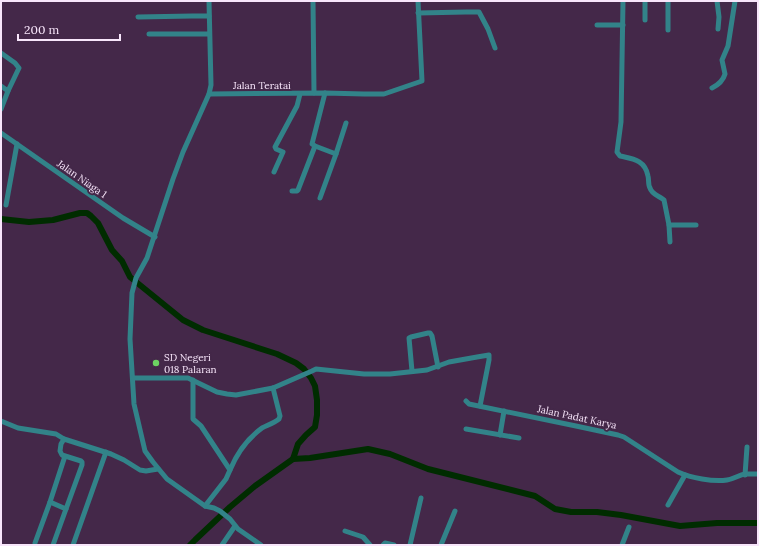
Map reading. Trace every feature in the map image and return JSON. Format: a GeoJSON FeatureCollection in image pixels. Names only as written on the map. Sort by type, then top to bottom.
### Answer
{"type":"FeatureCollection","features":[{"type":"Feature","properties":{"kind":"street"},"geometry":{"type":"LineString","coordinates":[[209,1],[211,85],[209,94],[183,152],[155,237],[145,264],[136,278],[133,288],[131,299],[132,316],[130,339],[134,404],[144,446],[149,457],[167,479],[205,506],[220,511],[235,526],[261,545]]}},
{"type":"Feature","properties":{"kind":"street"},"geometry":{"type":"LineString","coordinates":[[313,1],[314,93]]}},
{"type":"Feature","properties":{"kind":"street"},"geometry":{"type":"LineString","coordinates":[[418,1],[418,13],[479,12],[496,48]]}},
{"type":"Feature","properties":{"kind":"street"},"geometry":{"type":"LineString","coordinates":[[623,1],[621,122],[617,152],[620,156],[638,161],[643,165],[647,172],[650,189],[664,200],[669,225],[670,242]]}},
{"type":"Feature","properties":{"kind":"street"},"geometry":{"type":"LineString","coordinates":[[645,1],[645,20]]}},
{"type":"Feature","properties":{"kind":"street"},"geometry":{"type":"LineString","coordinates":[[668,1],[668,30]]}},
{"type":"Feature","properties":{"kind":"street"},"geometry":{"type":"LineString","coordinates":[[717,1],[719,17],[718,29]]}},
{"type":"Feature","properties":{"kind":"street"},"geometry":{"type":"LineString","coordinates":[[712,88],[718,85],[725,74],[722,60],[728,46],[735,1]]}},
{"type":"Feature","properties":{"kind":"street","name":"Jalan Teratai"},"geometry":{"type":"LineString","coordinates":[[209,94],[384,94],[422,81],[418,13]]}},
{"type":"Feature","properties":{"kind":"street"},"geometry":{"type":"LineString","coordinates":[[138,17],[209,16]]}},
{"type":"Feature","properties":{"kind":"street"},"geometry":{"type":"LineString","coordinates":[[597,25],[622,24]]}},
{"type":"Feature","properties":{"kind":"street"},"geometry":{"type":"LineString","coordinates":[[149,34],[209,34]]}},
{"type":"Feature","properties":{"kind":"street"},"geometry":{"type":"LineString","coordinates":[[1,53],[19,68],[8,90],[1,110]]}},
{"type":"Feature","properties":{"kind":"street"},"geometry":{"type":"LineString","coordinates":[[1,86],[8,90]]}},
{"type":"Feature","properties":{"kind":"street"},"geometry":{"type":"LineString","coordinates":[[325,93],[312,143],[336,154]]}},
{"type":"Feature","properties":{"kind":"street"},"geometry":{"type":"LineString","coordinates":[[274,172],[283,152],[275,148],[299,100],[300,94]]}},
{"type":"Feature","properties":{"kind":"street"},"geometry":{"type":"LineString","coordinates":[[320,198],[346,123]]}},
{"type":"Feature","properties":{"kind":"street","name":"Jalan Niaga 1"},"geometry":{"type":"LineString","coordinates":[[1,133],[123,218],[155,237]]}},
{"type":"Feature","properties":{"kind":"street"},"geometry":{"type":"LineString","coordinates":[[6,205],[17,144]]}},
{"type":"Feature","properties":{"kind":"street"},"geometry":{"type":"LineString","coordinates":[[292,191],[298,191],[316,146]]}},
{"type":"Feature","properties":{"kind":"street"},"geometry":{"type":"LineString","coordinates":[[669,225],[696,225]]}},
{"type":"Feature","properties":{"kind":"street"},"geometry":{"type":"LineString","coordinates":[[412,371],[409,338],[411,336],[430,333],[432,336],[438,366]]}},
{"type":"Feature","properties":{"kind":"street"},"geometry":{"type":"LineString","coordinates":[[133,378],[182,377],[193,380],[217,392],[236,395],[273,388],[312,370],[320,369],[364,374],[390,374],[427,370],[454,361],[489,355],[480,406]]}},
{"type":"Feature","properties":{"kind":"street"},"geometry":{"type":"LineString","coordinates":[[193,380],[193,419],[201,426],[230,470]]}},
{"type":"Feature","properties":{"kind":"street"},"geometry":{"type":"LineString","coordinates":[[205,506],[226,479],[239,451],[262,429],[279,419],[280,416],[273,388]]}},
{"type":"Feature","properties":{"kind":"street","name":"Jalan Padat Karya"},"geometry":{"type":"LineString","coordinates":[[466,401],[468,404],[624,437],[685,475],[709,480],[728,480],[745,474],[758,474]]}},
{"type":"Feature","properties":{"kind":"street"},"geometry":{"type":"LineString","coordinates":[[500,435],[504,411]]}},
{"type":"Feature","properties":{"kind":"street"},"geometry":{"type":"LineString","coordinates":[[1,422],[18,428],[56,434],[64,439],[106,452],[124,460],[140,470],[146,471],[158,469]]}},
{"type":"Feature","properties":{"kind":"street"},"geometry":{"type":"LineString","coordinates":[[466,429],[519,438]]}},
{"type":"Feature","properties":{"kind":"street"},"geometry":{"type":"LineString","coordinates":[[53,545],[82,465],[81,461],[62,455],[60,451],[64,439]]}},
{"type":"Feature","properties":{"kind":"street"},"geometry":{"type":"LineString","coordinates":[[745,474],[747,447]]}},
{"type":"Feature","properties":{"kind":"street"},"geometry":{"type":"LineString","coordinates":[[73,545],[106,452]]}},
{"type":"Feature","properties":{"kind":"street"},"geometry":{"type":"LineString","coordinates":[[35,543],[65,456]]}},
{"type":"Feature","properties":{"kind":"street"},"geometry":{"type":"LineString","coordinates":[[668,505],[685,475]]}},
{"type":"Feature","properties":{"kind":"street"},"geometry":{"type":"LineString","coordinates":[[410,545],[421,498]]}},
{"type":"Feature","properties":{"kind":"street"},"geometry":{"type":"LineString","coordinates":[[50,502],[66,509]]}},
{"type":"Feature","properties":{"kind":"street"},"geometry":{"type":"LineString","coordinates":[[441,545],[455,511]]}},
{"type":"Feature","properties":{"kind":"street"},"geometry":{"type":"LineString","coordinates":[[222,545],[235,526]]}},
{"type":"Feature","properties":{"kind":"street"},"geometry":{"type":"LineString","coordinates":[[622,545],[629,527]]}},
{"type":"Feature","properties":{"kind":"street"},"geometry":{"type":"LineString","coordinates":[[345,531],[363,537],[370,545]]}},
{"type":"Feature","properties":{"kind":"street"},"geometry":{"type":"LineString","coordinates":[[383,545],[385,542],[394,545]]}},
{"type":"Feature","properties":{"kind":"waterway"},"geometry":{"type":"LineString","coordinates":[[1,219],[29,222],[53,220],[80,213],[87,213],[98,223],[112,250],[122,261],[130,277],[183,320],[203,330],[277,354],[296,363],[304,369],[315,386],[317,415],[315,427],[298,444],[293,459]]}},
{"type":"Feature","properties":{"kind":"waterway"},"geometry":{"type":"LineString","coordinates":[[190,545],[230,507],[255,486],[293,459],[310,458],[368,449],[390,454],[428,469],[535,496],[555,509],[571,512],[597,512],[621,515],[680,526],[717,523],[758,523]]}},
{"type":"Feature","properties":{"kind":"place","name":"SD Negeri 018 Palaran"},"geometry":{"type":"Point","coordinates":[156,363]}}]}
